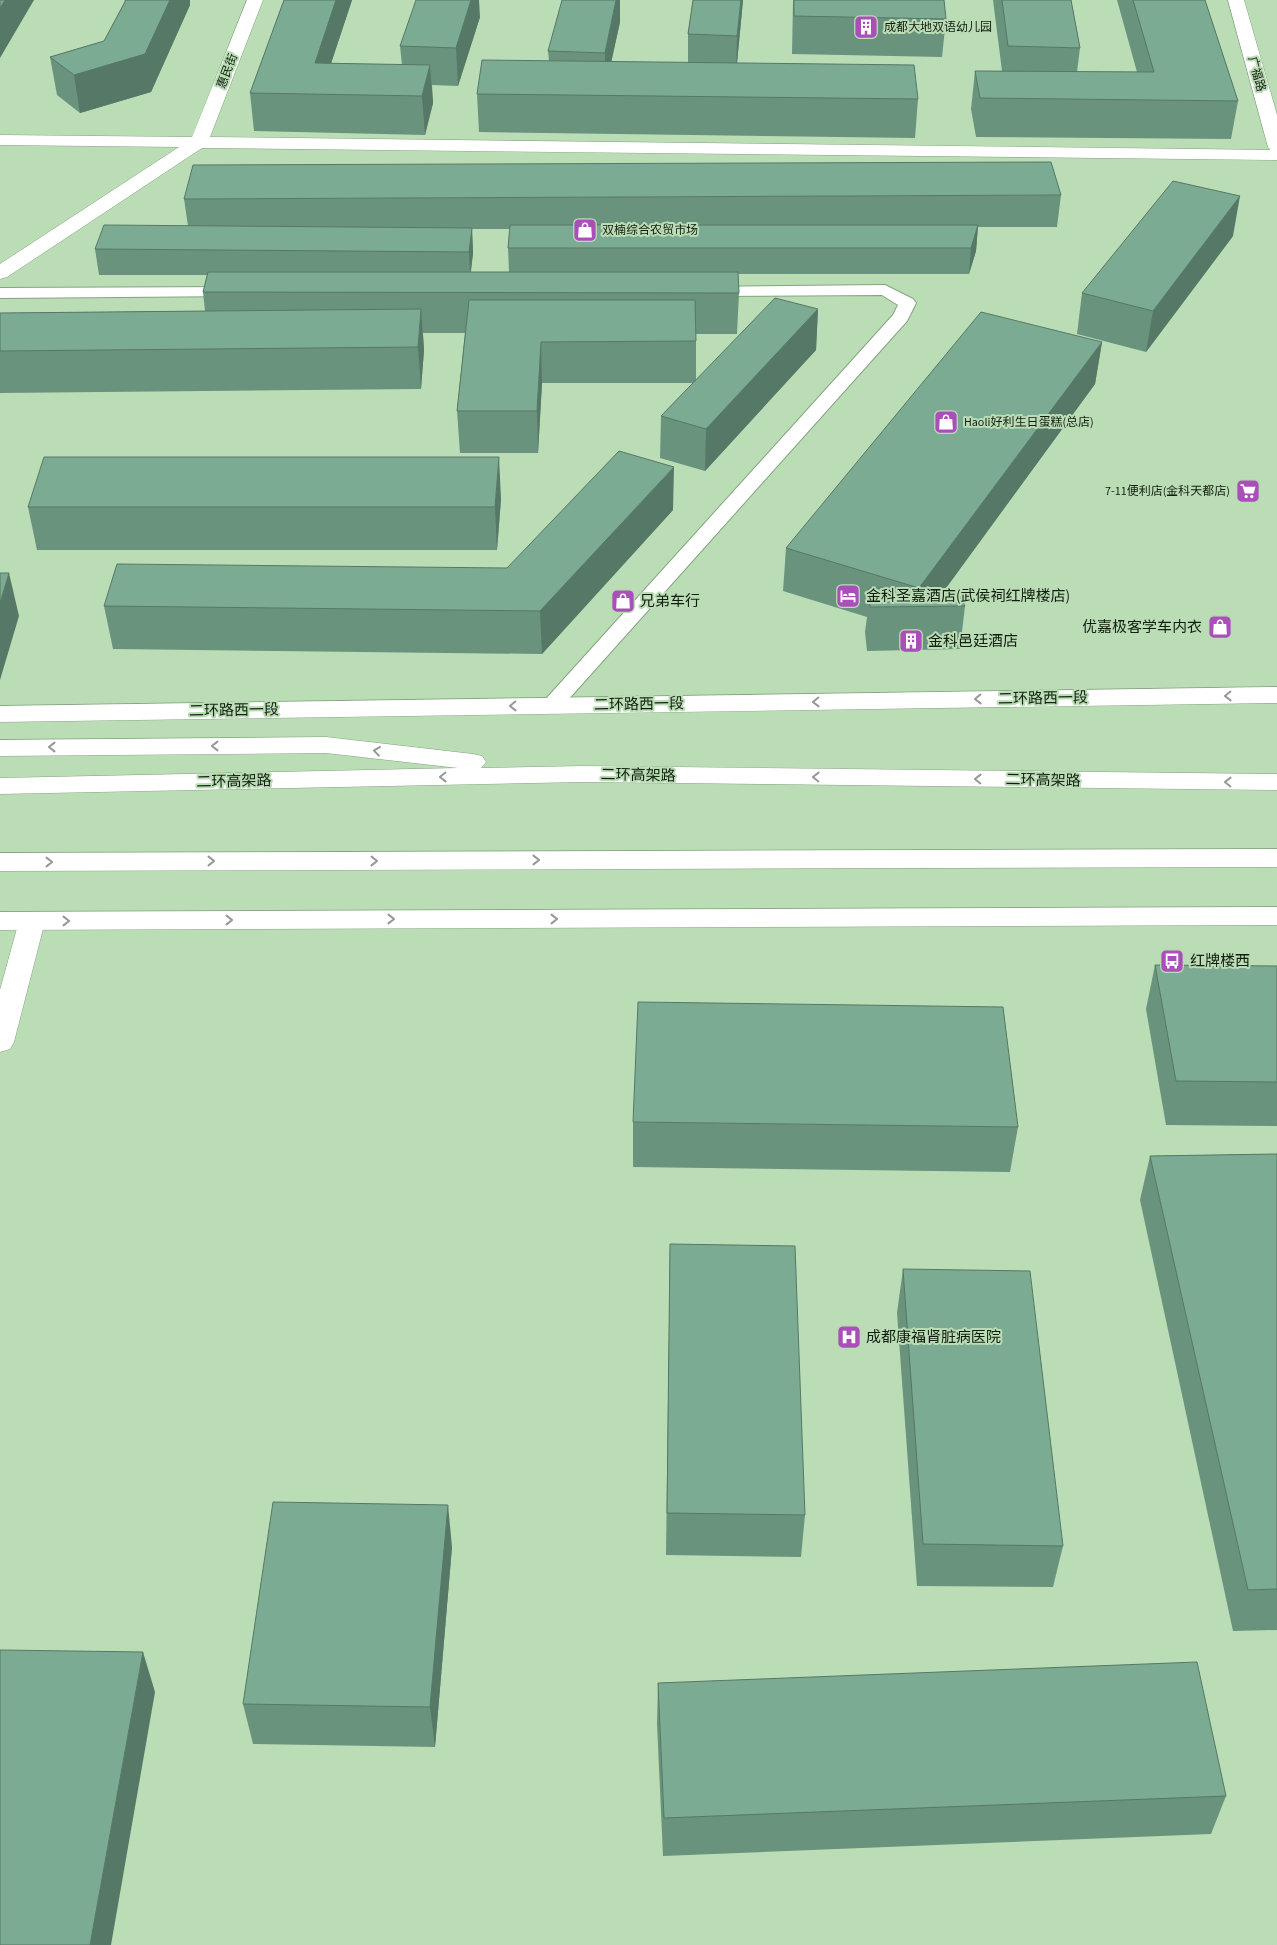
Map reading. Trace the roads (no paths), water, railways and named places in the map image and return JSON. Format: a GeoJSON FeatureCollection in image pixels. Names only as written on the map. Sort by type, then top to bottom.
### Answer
{"type":"FeatureCollection","features":[{"type":"Feature","properties":{"kind":"main road","name":"惠民街"},"geometry":{"type":"LineString","coordinates":[[199,142],[255,0]]}},
{"type":"Feature","properties":{"kind":"main road","name":"广福路"},"geometry":{"type":"LineString","coordinates":[[1236,0],[1277,147]]}},
{"type":"Feature","properties":{"kind":"main road"},"geometry":{"type":"LineString","coordinates":[[0,140],[1277,155]]}},
{"type":"Feature","properties":{"kind":"main road"},"geometry":{"type":"LineString","coordinates":[[0,273],[199,142]]}},
{"type":"Feature","properties":{"kind":"main road","name":"二环路西一段"},"geometry":{"type":"LineString","coordinates":[[0,714],[1277,695]]}},
{"type":"Feature","properties":{"kind":"main road"},"geometry":{"type":"LineString","coordinates":[[0,748],[326,745],[582,774]]}},
{"type":"Feature","properties":{"kind":"main road","name":"二环高架路"},"geometry":{"type":"LineString","coordinates":[[0,786],[582,774],[1277,782]]}},
{"type":"Feature","properties":{"kind":"main road"},"geometry":{"type":"LineString","coordinates":[[0,862],[1277,858]]}},
{"type":"Feature","properties":{"kind":"main road"},"geometry":{"type":"LineString","coordinates":[[0,921],[1277,916]]}},
{"type":"Feature","properties":{"kind":"main road"},"geometry":{"type":"LineString","coordinates":[[0,1042],[32,921]]}},
{"type":"Feature","properties":{"kind":"lane"},"geometry":{"type":"LineString","coordinates":[[551,706],[901,317],[907,303],[885,290],[686,291]]}},
{"type":"Feature","properties":{"kind":"lane"},"geometry":{"type":"LineString","coordinates":[[0,293],[248,292]]}},
{"type":"Feature","properties":{"kind":"place","name":"成都大地双语幼儿园"},"geometry":{"type":"Point","coordinates":[866,27]}},
{"type":"Feature","properties":{"kind":"place","name":"双楠综合农贸市场"},"geometry":{"type":"Point","coordinates":[585,230]}},
{"type":"Feature","properties":{"kind":"place","name":"Haoli好利生日蛋糕(总店)"},"geometry":{"type":"Point","coordinates":[946,422]}},
{"type":"Feature","properties":{"kind":"place","name":"7-11便利店(金科天都店)"},"geometry":{"type":"Point","coordinates":[1248,491]}},
{"type":"Feature","properties":{"kind":"place","name":"金科圣嘉酒店(武侯祠红牌楼店)"},"geometry":{"type":"Point","coordinates":[848,596]}},
{"type":"Feature","properties":{"kind":"place","name":"兄弟车行"},"geometry":{"type":"Point","coordinates":[623,601]}},
{"type":"Feature","properties":{"kind":"place","name":"优嘉极客学车内衣"},"geometry":{"type":"Point","coordinates":[1220,627]}},
{"type":"Feature","properties":{"kind":"place","name":"金科邑廷酒店"},"geometry":{"type":"Point","coordinates":[911,641]}},
{"type":"Feature","properties":{"kind":"place","name":"红牌楼西"},"geometry":{"type":"Point","coordinates":[1172,961]}},
{"type":"Feature","properties":{"kind":"place","name":"成都康福肾脏病医院"},"geometry":{"type":"Point","coordinates":[849,1337]}}]}
